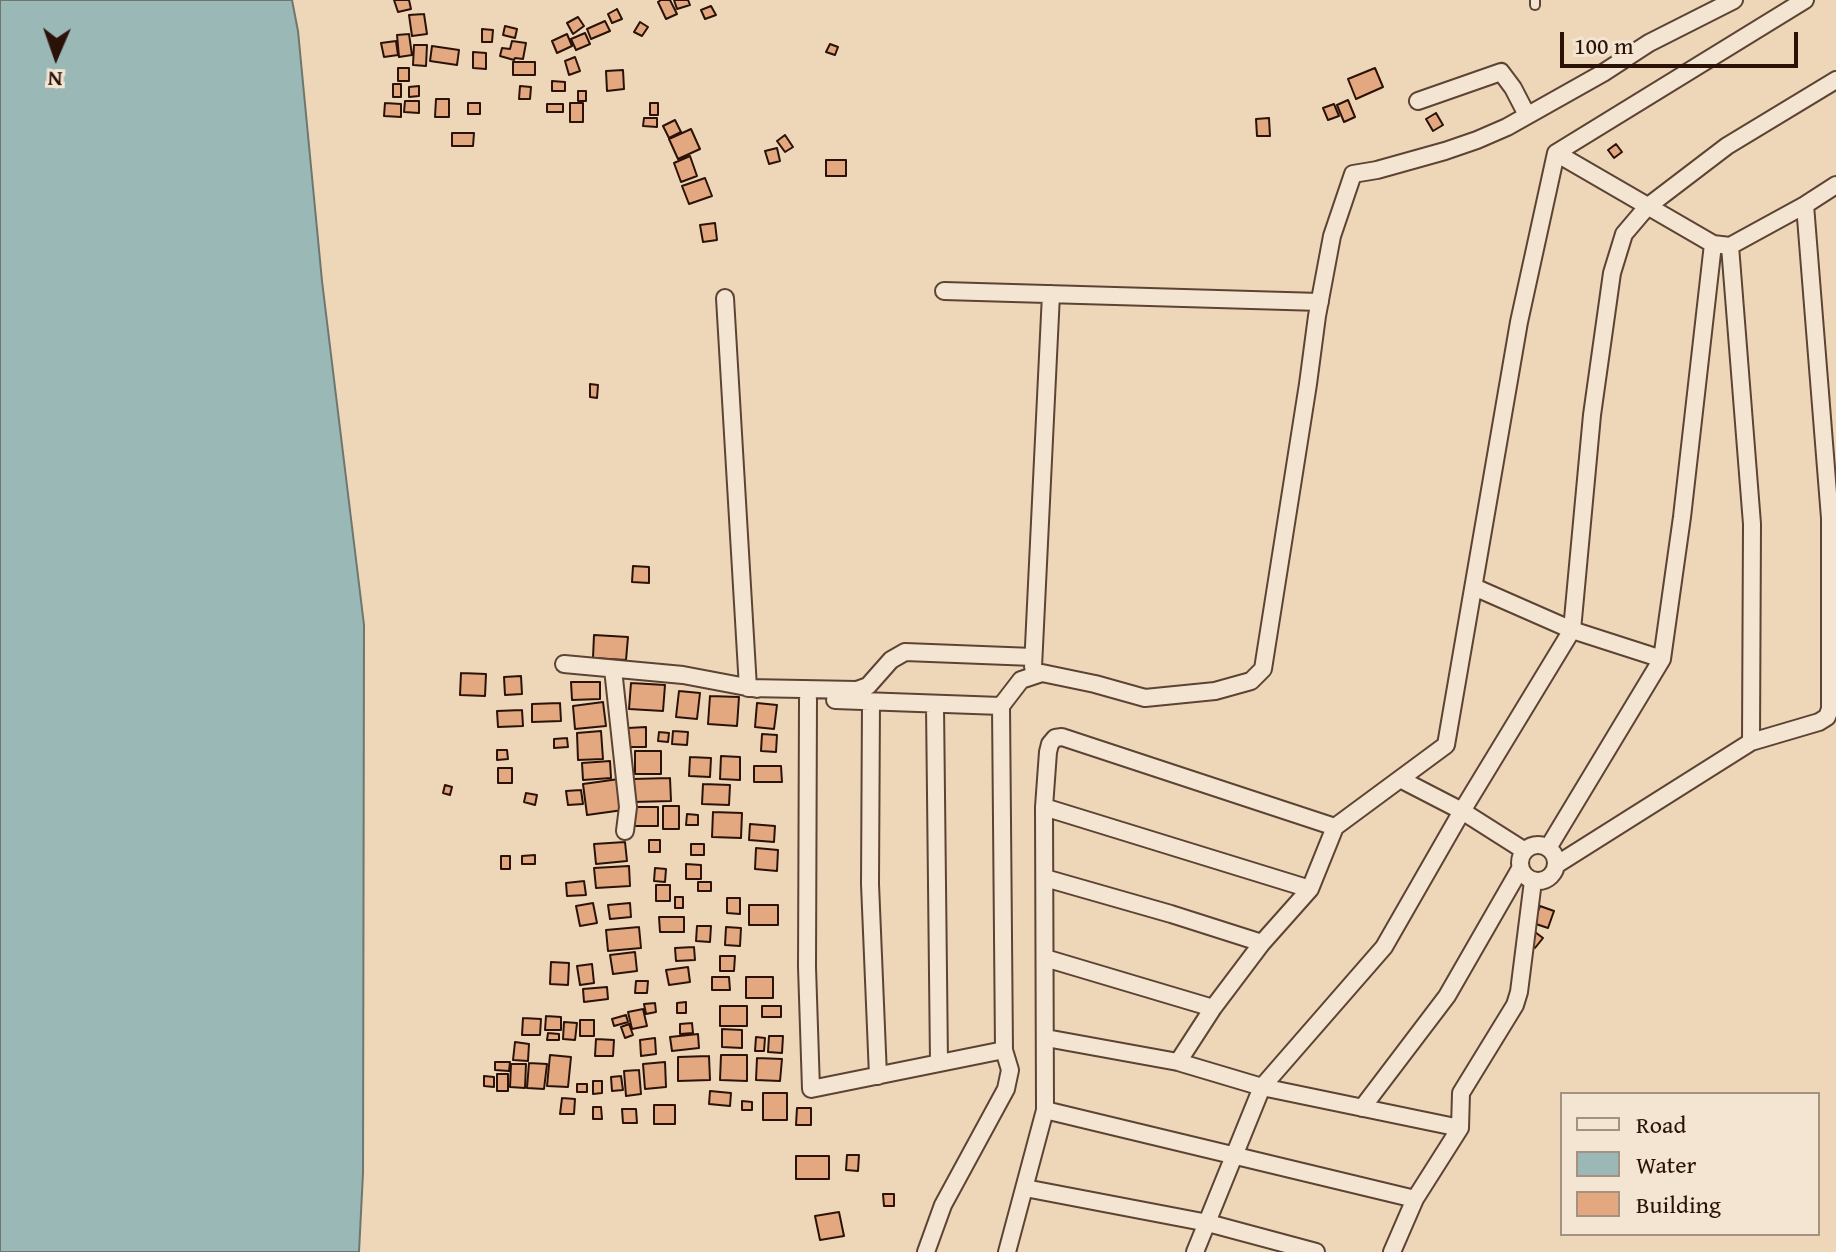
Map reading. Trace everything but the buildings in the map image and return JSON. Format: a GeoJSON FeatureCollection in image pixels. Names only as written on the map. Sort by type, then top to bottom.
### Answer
{"type":"FeatureCollection","features":[{"type":"Feature","properties":{"kind":"street"},"geometry":{"type":"LineString","coordinates":[[926,1252],[943,1205],[1006,1089],[1010,1070],[1004,1050],[1001,706],[1021,680],[1042,673],[1145,698],[1215,691],[1251,681],[1263,669],[1332,236],[1353,174],[1467,144],[1507,127],[1603,73],[1649,43],[1734,0]]}},
{"type":"Feature","properties":{"kind":"street"},"geometry":{"type":"LineString","coordinates":[[1178,1062],[1213,1008],[1262,943],[1310,889],[1335,827],[1446,745],[1519,322],[1556,153],[1805,0]]}},
{"type":"Feature","properties":{"kind":"street"},"geometry":{"type":"LineString","coordinates":[[1418,101],[1501,72],[1527,115]]}},
{"type":"Feature","properties":{"kind":"street"},"geometry":{"type":"LineString","coordinates":[[1195,1252],[1262,1087],[1384,947],[1572,630],[1592,415],[1612,273],[1624,234],[1647,207],[1727,146],[1836,80]]}},
{"type":"Feature","properties":{"kind":"street"},"geometry":{"type":"LineString","coordinates":[[1556,153],[1647,207],[1722,245]]}},
{"type":"Feature","properties":{"kind":"street"},"geometry":{"type":"LineString","coordinates":[[1722,245],[1805,205],[1836,185]]}},
{"type":"Feature","properties":{"kind":"street"},"geometry":{"type":"LineString","coordinates":[[1556,865],[1751,742],[1827,717],[1830,709],[1830,518],[1805,205]]}},
{"type":"Feature","properties":{"kind":"street"},"geometry":{"type":"LineString","coordinates":[[1548,848],[1662,659],[1722,245]]}},
{"type":"Feature","properties":{"kind":"street"},"geometry":{"type":"LineString","coordinates":[[1722,245],[1752,524],[1751,742]]}},
{"type":"Feature","properties":{"kind":"street"},"geometry":{"type":"LineString","coordinates":[[944,291],[1320,302]]}},
{"type":"Feature","properties":{"kind":"street"},"geometry":{"type":"LineString","coordinates":[[1032,676],[1051,294]]}},
{"type":"Feature","properties":{"kind":"street"},"geometry":{"type":"LineString","coordinates":[[725,298],[748,688]]}},
{"type":"Feature","properties":{"kind":"street"},"geometry":{"type":"LineString","coordinates":[[1474,587],[1572,630],[1662,659]]}},
{"type":"Feature","properties":{"kind":"street"},"geometry":{"type":"LineString","coordinates":[[748,688],[857,690],[868,686],[891,660],[905,652],[1033,657]]}},
{"type":"Feature","properties":{"kind":"street"},"geometry":{"type":"LineString","coordinates":[[564,664],[683,675],[808,699],[1001,706]]}},
{"type":"Feature","properties":{"kind":"street"},"geometry":{"type":"LineString","coordinates":[[613,669],[628,807],[625,831]]}},
{"type":"Feature","properties":{"kind":"street"},"geometry":{"type":"LineString","coordinates":[[808,699],[807,967],[811,1089],[1004,1050]]}},
{"type":"Feature","properties":{"kind":"street"},"geometry":{"type":"LineString","coordinates":[[871,702],[870,884],[878,1076]]}},
{"type":"Feature","properties":{"kind":"street"},"geometry":{"type":"LineString","coordinates":[[935,705],[939,1063]]}},
{"type":"Feature","properties":{"kind":"street"},"geometry":{"type":"LineString","coordinates":[[1007,1252],[1045,1110],[1044,807],[1050,744],[1055,738],[1062,737],[1335,827]]}},
{"type":"Feature","properties":{"kind":"street"},"geometry":{"type":"LineString","coordinates":[[1400,779],[1462,811],[1525,851]]}},
{"type":"Feature","properties":{"kind":"street"},"geometry":{"type":"LineString","coordinates":[[1044,807],[1310,889]]}},
{"type":"Feature","properties":{"kind":"street"},"geometry":{"type":"LineString","coordinates":[[1362,1108],[1447,996],[1520,869],[1521,856],[1536,845],[1548,848],[1556,858],[1555,871],[1546,880],[1528,879],[1520,869]]}},
{"type":"Feature","properties":{"kind":"street"},"geometry":{"type":"LineString","coordinates":[[1045,878],[1262,943]]}},
{"type":"Feature","properties":{"kind":"street"},"geometry":{"type":"LineString","coordinates":[[1392,1252],[1415,1199],[1460,1128],[1461,1093],[1515,1005],[1533,881]]}},
{"type":"Feature","properties":{"kind":"street"},"geometry":{"type":"LineString","coordinates":[[1045,958],[1213,1008]]}},
{"type":"Feature","properties":{"kind":"street"},"geometry":{"type":"LineString","coordinates":[[1046,1038],[1178,1062],[1262,1087],[1460,1128]]}},
{"type":"Feature","properties":{"kind":"street"},"geometry":{"type":"LineString","coordinates":[[1045,1110],[1415,1199]]}},
{"type":"Feature","properties":{"kind":"street"},"geometry":{"type":"LineString","coordinates":[[1025,1188],[1208,1223],[1316,1252]]}},
{"type":"Feature","properties":{"kind":"water"},"geometry":{"type":"Polygon","coordinates":[[[0,0],[292,0],[298,31],[322,281],[364,625],[363,1173],[359,1252],[0,1252],[0,0]]]}}]}
